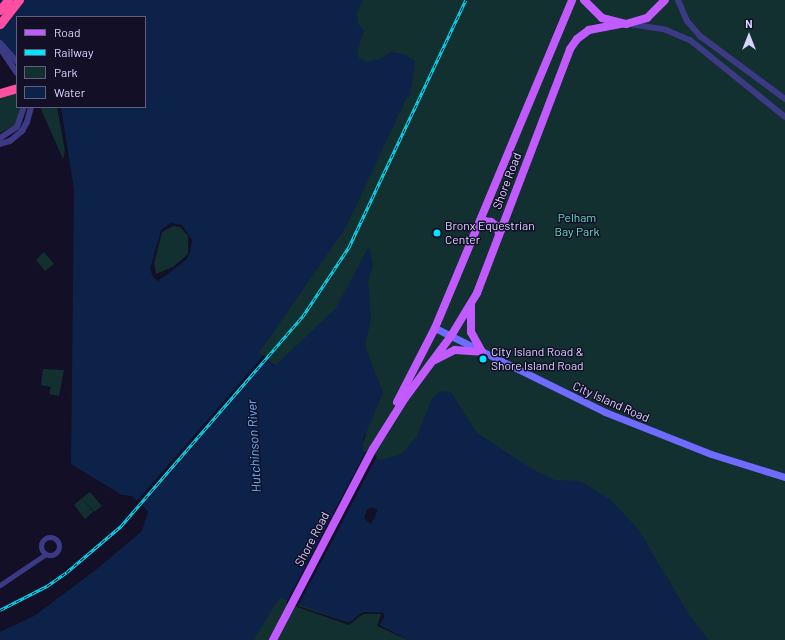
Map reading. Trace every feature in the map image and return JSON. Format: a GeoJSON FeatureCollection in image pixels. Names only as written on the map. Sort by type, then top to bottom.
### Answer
{"type":"FeatureCollection","features":[{"type":"Feature","properties":{"kind":"highway"},"geometry":{"type":"LineString","coordinates":[[0,10],[8,0]]}},
{"type":"Feature","properties":{"kind":"highway"},"geometry":{"type":"LineString","coordinates":[[0,24],[19,0]]}},
{"type":"Feature","properties":{"kind":"highway"},"geometry":{"type":"LineString","coordinates":[[0,93],[16,88]]}},
{"type":"Feature","properties":{"kind":"main road","name":"Shore Road"},"geometry":{"type":"LineString","coordinates":[[273,640],[435,328],[572,0]]}},
{"type":"Feature","properties":{"kind":"main road"},"geometry":{"type":"LineString","coordinates":[[584,0],[602,18],[624,24]]}},
{"type":"Feature","properties":{"kind":"main road","name":"Shore Road"},"geometry":{"type":"LineString","coordinates":[[373,449],[405,398],[451,336],[472,302],[499,236],[570,49],[577,39],[590,30],[647,18],[665,0]]}},
{"type":"Feature","properties":{"kind":"main road"},"geometry":{"type":"LineString","coordinates":[[477,227],[484,221],[491,222],[498,227],[499,236]]}},
{"type":"Feature","properties":{"kind":"main road"},"geometry":{"type":"LineString","coordinates":[[472,302],[471,332],[482,352]]}},
{"type":"Feature","properties":{"kind":"main road","name":"City Island Road"},"geometry":{"type":"LineString","coordinates":[[435,328],[636,426],[711,454],[785,477]]}},
{"type":"Feature","properties":{"kind":"main road"},"geometry":{"type":"LineString","coordinates":[[431,363],[451,351],[482,352]]}},
{"type":"Feature","properties":{"kind":"street"},"geometry":{"type":"LineString","coordinates":[[678,0],[687,21],[700,36],[785,99]]}},
{"type":"Feature","properties":{"kind":"street"},"geometry":{"type":"LineString","coordinates":[[624,24],[666,30],[690,40],[785,117]]}},
{"type":"Feature","properties":{"kind":"street"},"geometry":{"type":"LineString","coordinates":[[0,43],[16,61]]}},
{"type":"Feature","properties":{"kind":"street"},"geometry":{"type":"LineString","coordinates":[[0,48],[16,72]]}},
{"type":"Feature","properties":{"kind":"street"},"geometry":{"type":"LineString","coordinates":[[0,138],[17,127],[24,108]]}},
{"type":"Feature","properties":{"kind":"street"},"geometry":{"type":"LineString","coordinates":[[0,144],[10,141],[22,131],[27,122],[30,108]]}},
{"type":"Feature","properties":{"kind":"street"},"geometry":{"type":"LineString","coordinates":[[0,585],[46,554]]}},
{"type":"Feature","properties":{"kind":"green space","name":"Pelham Bay Park"},"geometry":{"type":"Polygon","coordinates":[[[87,0],[785,0],[785,640],[687,640],[365,523],[363,519],[380,460],[363,452],[362,445],[366,435],[259,353],[146,20],[146,16],[87,0]],[[373,507],[367,509],[364,518],[371,525],[378,510],[373,507]]]}},
{"type":"Feature","properties":{"kind":"green space"},"geometry":{"type":"Polygon","coordinates":[[[16,92],[16,108],[21,108],[15,125],[0,133],[0,97],[16,92]]]}},
{"type":"Feature","properties":{"kind":"green space"},"geometry":{"type":"Polygon","coordinates":[[[40,108],[57,108],[65,151],[63,159],[40,108]]]}},
{"type":"Feature","properties":{"kind":"green space"},"geometry":{"type":"Polygon","coordinates":[[[173,226],[180,227],[188,236],[188,254],[173,267],[156,274],[154,264],[162,232],[173,226]]]}},
{"type":"Feature","properties":{"kind":"green space"},"geometry":{"type":"Polygon","coordinates":[[[44,252],[54,264],[45,271],[36,260],[44,252]]]}},
{"type":"Feature","properties":{"kind":"green space"},"geometry":{"type":"Polygon","coordinates":[[[43,369],[64,370],[59,396],[49,394],[51,387],[41,385],[43,369]]]}},
{"type":"Feature","properties":{"kind":"green space"},"geometry":{"type":"Polygon","coordinates":[[[90,492],[102,506],[94,512],[82,498],[90,492]]]}},
{"type":"Feature","properties":{"kind":"green space"},"geometry":{"type":"Polygon","coordinates":[[[82,498],[93,512],[85,519],[74,505],[82,498]]]}},
{"type":"Feature","properties":{"kind":"green space"},"geometry":{"type":"Polygon","coordinates":[[[200,565],[349,623],[363,612],[383,613],[385,616],[379,625],[408,640],[134,640],[200,565]]]}},
{"type":"Feature","properties":{"kind":"water","name":"Hutchinson River"},"geometry":{"type":"Polygon","coordinates":[[[0,0],[363,0],[357,12],[358,24],[364,30],[357,52],[359,58],[367,62],[380,59],[391,52],[404,54],[415,61],[410,96],[407,97],[346,227],[259,353],[275,366],[336,308],[369,246],[373,266],[368,280],[371,319],[365,346],[383,393],[363,440],[363,452],[380,460],[402,454],[417,436],[432,399],[440,391],[451,392],[476,432],[532,469],[555,480],[580,481],[611,500],[638,529],[692,619],[709,640],[408,640],[379,625],[384,617],[383,613],[363,612],[349,623],[282,598],[278,600],[253,640],[0,640],[0,632],[34,616],[93,572],[142,531],[148,511],[132,496],[122,495],[71,464],[74,190],[61,108],[146,108],[146,16],[16,16],[16,57],[0,42],[0,0]],[[171,223],[161,230],[150,269],[153,277],[158,281],[186,260],[190,252],[192,240],[182,225],[171,223]],[[373,507],[367,509],[364,518],[371,525],[378,510],[373,507]]]}},
{"type":"Feature","properties":{"kind":"pier"},"geometry":{"type":"Polygon","coordinates":[[[264,355],[269,359],[141,507],[136,502],[264,355]]]}},
{"type":"Feature","properties":{"kind":"pier"},"geometry":{"type":"Polygon","coordinates":[[[366,451],[377,456],[298,606],[349,623],[363,612],[383,613],[385,616],[379,625],[408,640],[377,626],[381,614],[363,614],[349,625],[286,603],[366,451]]]}},
{"type":"Feature","properties":{"kind":"railway"},"geometry":{"type":"LineString","coordinates":[[0,610],[47,586],[67,572],[121,526],[303,316],[349,247],[466,0]]}},
{"type":"Feature","properties":{"kind":"place","name":"Bronx Equestrian Center"},"geometry":{"type":"Point","coordinates":[437,233]}},
{"type":"Feature","properties":{"kind":"place","name":"City Island Road & Shore Island Road"},"geometry":{"type":"Point","coordinates":[483,359]}}]}
